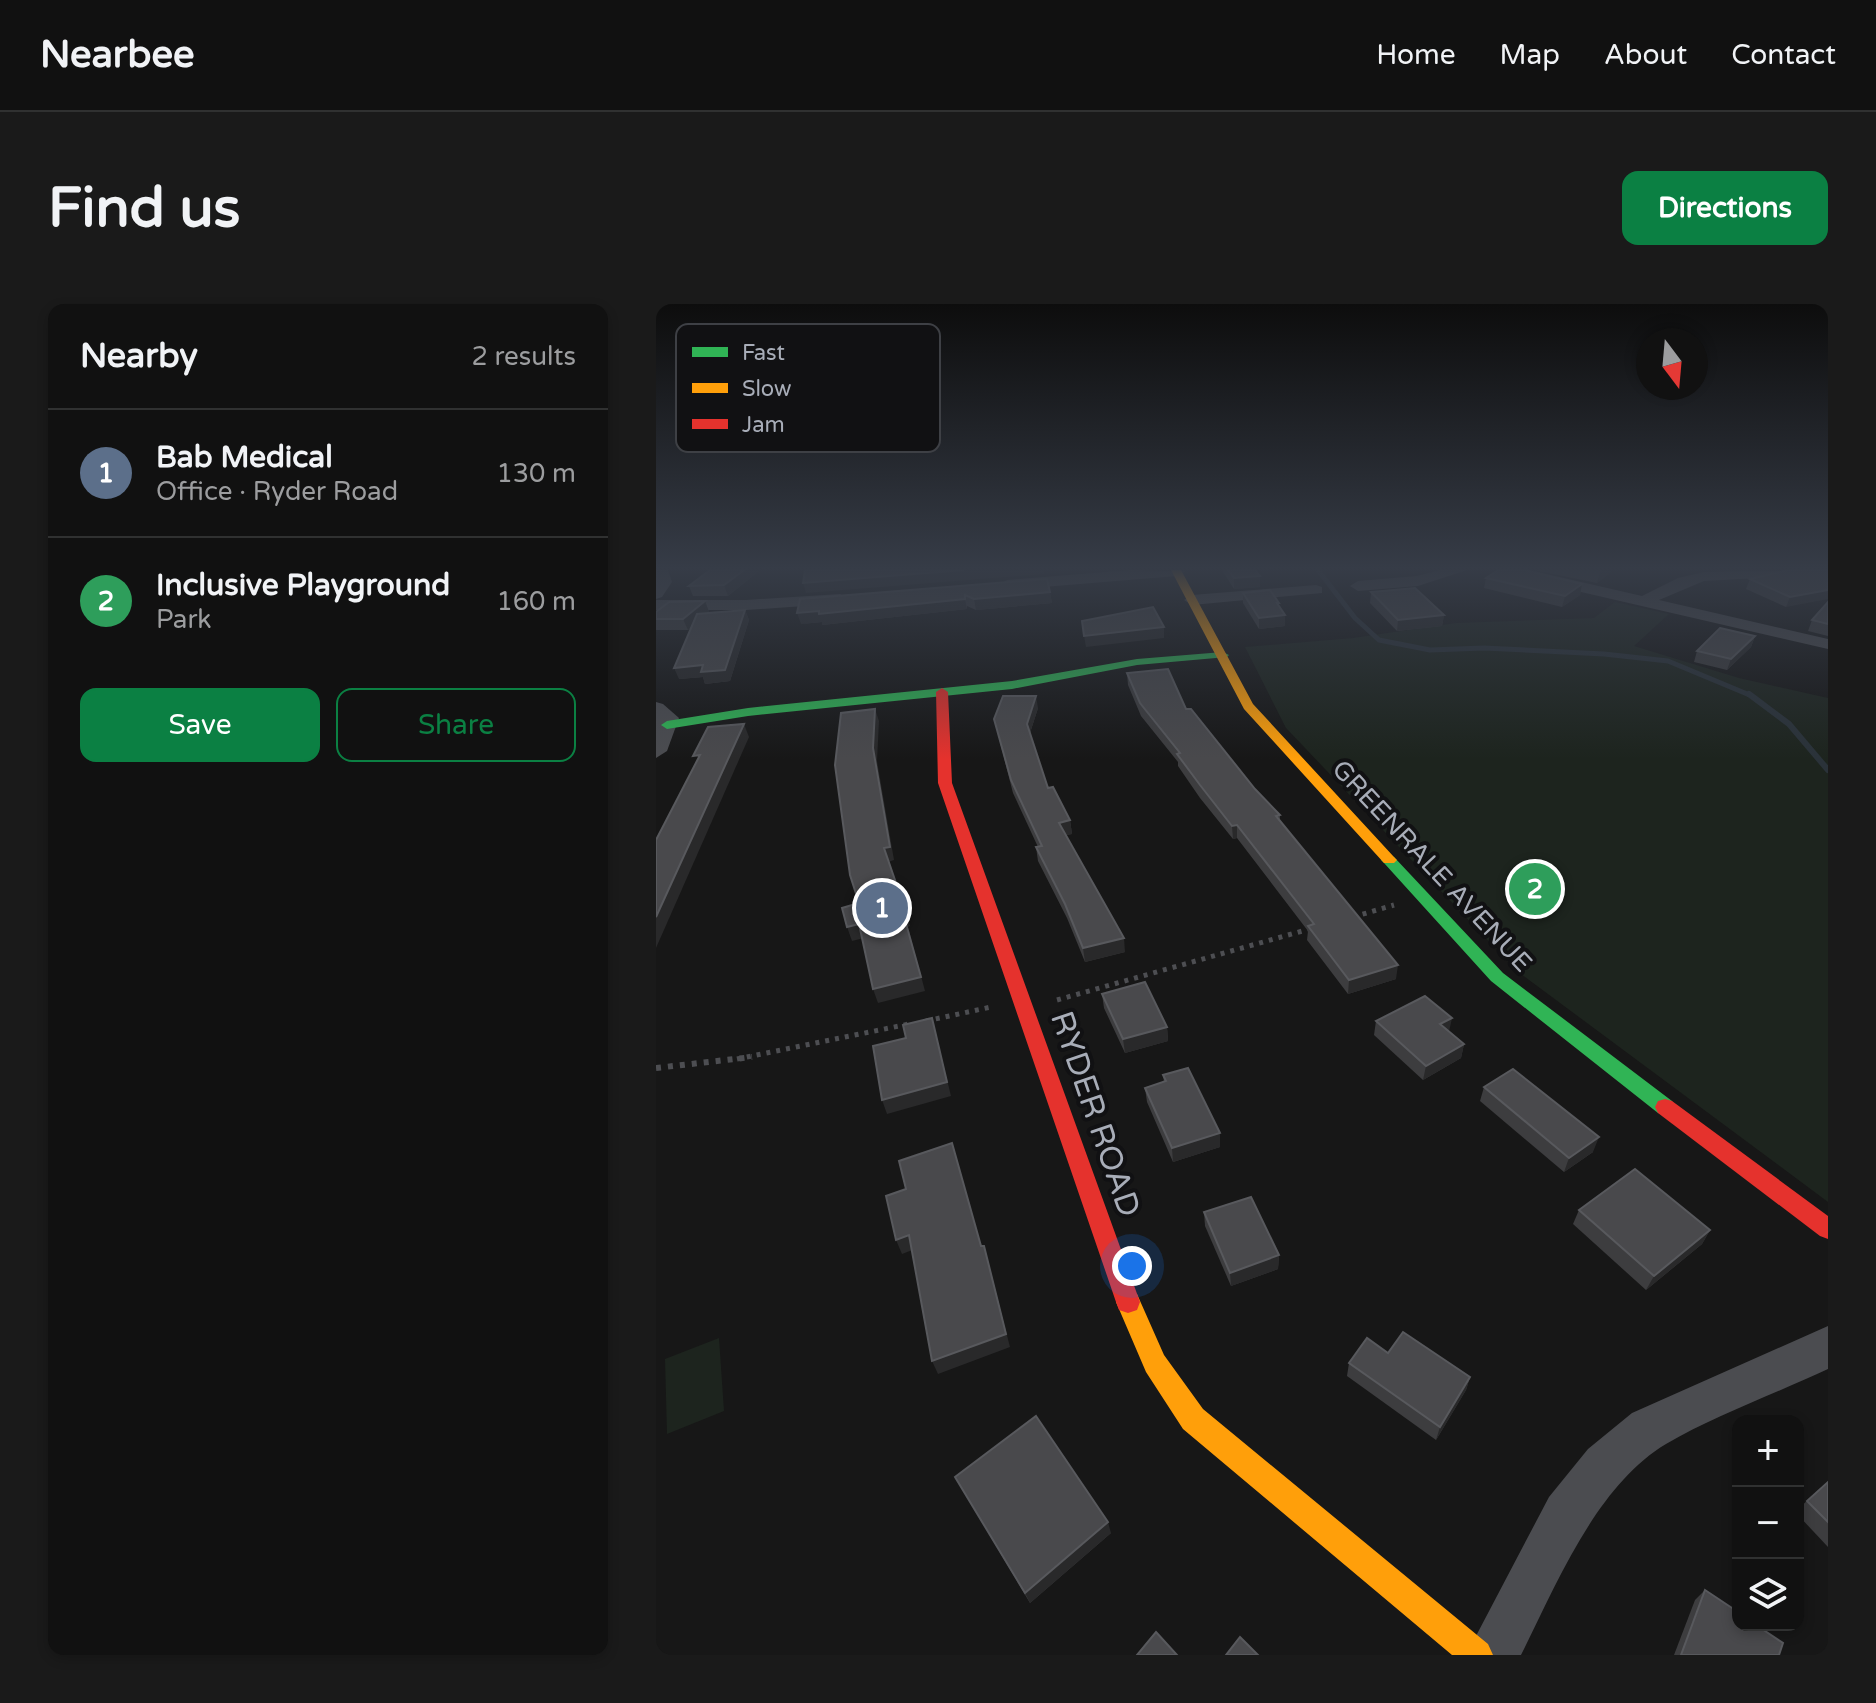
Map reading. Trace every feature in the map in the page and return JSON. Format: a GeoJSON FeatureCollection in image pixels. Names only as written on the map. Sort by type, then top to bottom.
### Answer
{"type":"FeatureCollection","features":[{"type":"Feature","properties":{"kind":"street","name":"GREENRALE AVENUE"},"geometry":{"type":"LineString","coordinates":[[1211,633],[1248,706],[1264,726],[1497,977],[1828,1229]]}},
{"type":"Feature","properties":{"kind":"street"},"geometry":{"type":"LineString","coordinates":[[1781,633],[1828,644]]}},
{"type":"Feature","properties":{"kind":"street"},"geometry":{"type":"LineString","coordinates":[[656,751],[662,716],[748,712],[942,692],[1047,680],[1137,662],[1223,655]]}},
{"type":"Feature","properties":{"kind":"street","name":"RYDER ROAD"},"geometry":{"type":"LineString","coordinates":[[942,692],[945,783],[967,853],[1025,1004],[1145,1349],[1166,1386],[1193,1419],[1477,1655]]}},
{"type":"Feature","properties":{"kind":"street"},"geometry":{"type":"LineString","coordinates":[[1493,1655],[1566,1514],[1605,1466],[1648,1429],[1828,1347]]}},
{"type":"Feature","properties":{"kind":"path"},"geometry":{"type":"LineString","coordinates":[[1350,918],[1422,898]]}},
{"type":"Feature","properties":{"kind":"path"},"geometry":{"type":"LineString","coordinates":[[656,1068],[749,1058],[1025,1004],[1320,926]]}},
{"type":"Feature","properties":{"kind":"shaded area"},"geometry":{"type":"Polygon","coordinates":[[[1387,633],[1648,633],[1634,646],[1739,678],[1828,698],[1828,1202],[1517,971],[1286,728],[1245,647],[1387,633]]]}},
{"type":"Feature","properties":{"kind":"shaded area"},"geometry":{"type":"Polygon","coordinates":[[[719,1338],[724,1411],[667,1434],[665,1359],[719,1338]]]}},
{"type":"Feature","properties":{"kind":"building"},"geometry":{"type":"Polygon","coordinates":[[[689,633],[737,633],[725,670],[701,672],[703,665],[674,668],[689,633]]]}},
{"type":"Feature","properties":{"kind":"building"},"geometry":{"type":"Polygon","coordinates":[[[1715,633],[1755,636],[1731,659],[1697,651],[1715,633]]]}},
{"type":"Feature","properties":{"kind":"building"},"geometry":{"type":"Polygon","coordinates":[[[1168,669],[1186,709],[1191,709],[1255,789],[1280,815],[1276,816],[1398,965],[1349,980],[1308,926],[1314,924],[1237,825],[1232,826],[1140,703],[1127,673],[1168,669]]]}},
{"type":"Feature","properties":{"kind":"building"},"geometry":{"type":"Polygon","coordinates":[[[1003,696],[1036,696],[1027,724],[1048,788],[1053,787],[1070,820],[1059,823],[1124,938],[1083,948],[1036,847],[1042,846],[1011,780],[994,719],[1003,696]]]}},
{"type":"Feature","properties":{"kind":"building"},"geometry":{"type":"Polygon","coordinates":[[[875,709],[873,748],[890,847],[884,848],[906,912],[903,913],[921,977],[873,989],[859,924],[847,927],[842,908],[859,903],[850,875],[835,765],[841,713],[875,709]]]}},
{"type":"Feature","properties":{"kind":"building"},"geometry":{"type":"Polygon","coordinates":[[[744,724],[656,917],[656,840],[700,755],[693,756],[708,727],[744,724]]]}},
{"type":"Feature","properties":{"kind":"building"},"geometry":{"type":"Polygon","coordinates":[[[1145,982],[1167,1027],[1123,1039],[1102,994],[1145,982]]]}},
{"type":"Feature","properties":{"kind":"building"},"geometry":{"type":"Polygon","coordinates":[[[1425,996],[1452,1018],[1440,1024],[1464,1044],[1426,1066],[1376,1021],[1425,996]]]}},
{"type":"Feature","properties":{"kind":"building"},"geometry":{"type":"Polygon","coordinates":[[[932,1018],[947,1082],[882,1100],[873,1046],[906,1038],[903,1025],[932,1018]]]}},
{"type":"Feature","properties":{"kind":"building"},"geometry":{"type":"Polygon","coordinates":[[[1188,1068],[1220,1133],[1172,1148],[1145,1088],[1166,1081],[1163,1075],[1188,1068]]]}},
{"type":"Feature","properties":{"kind":"building"},"geometry":{"type":"Polygon","coordinates":[[[1513,1069],[1599,1137],[1569,1158],[1484,1087],[1513,1069]]]}},
{"type":"Feature","properties":{"kind":"building"},"geometry":{"type":"Polygon","coordinates":[[[952,1143],[981,1246],[984,1246],[1006,1334],[932,1361],[909,1235],[896,1240],[886,1196],[906,1189],[899,1161],[952,1143]]]}},
{"type":"Feature","properties":{"kind":"building"},"geometry":{"type":"Polygon","coordinates":[[[1635,1169],[1710,1230],[1654,1276],[1579,1210],[1635,1169]]]}},
{"type":"Feature","properties":{"kind":"building"},"geometry":{"type":"Polygon","coordinates":[[[1251,1197],[1279,1255],[1230,1273],[1204,1212],[1251,1197]]]}},
{"type":"Feature","properties":{"kind":"building"},"geometry":{"type":"Polygon","coordinates":[[[1403,1332],[1470,1377],[1440,1427],[1349,1363],[1367,1338],[1388,1353],[1403,1332]]]}},
{"type":"Feature","properties":{"kind":"building"},"geometry":{"type":"Polygon","coordinates":[[[1036,1416],[1108,1522],[1025,1593],[955,1477],[1036,1416]]]}},
{"type":"Feature","properties":{"kind":"building"},"geometry":{"type":"Polygon","coordinates":[[[1828,1482],[1828,1522],[1807,1501],[1828,1482]]]}},
{"type":"Feature","properties":{"kind":"building"},"geometry":{"type":"Polygon","coordinates":[[[1705,1590],[1732,1608],[1732,1631],[1765,1631],[1783,1643],[1779,1655],[1681,1655],[1705,1590]]]}},
{"type":"Feature","properties":{"kind":"building"},"geometry":{"type":"Polygon","coordinates":[[[1156,1632],[1177,1655],[1137,1655],[1156,1632]]]}},
{"type":"Feature","properties":{"kind":"building"},"geometry":{"type":"Polygon","coordinates":[[[1240,1637],[1258,1655],[1226,1655],[1240,1637]]]}},
{"type":"Feature","properties":{"kind":"waterway"},"geometry":{"type":"LineString","coordinates":[[1371,633],[1379,640],[1430,650],[1484,648],[1604,654],[1668,661],[1751,696]]}},
{"type":"Feature","properties":{"kind":"waterway"},"geometry":{"type":"LineString","coordinates":[[1751,696],[1789,724],[1828,770]]}},
{"type":"Feature","properties":{"kind":"traffic: fast"},"geometry":{"type":"LineString","coordinates":[[667,725],[748,712],[1012,685],[1137,662],[1223,655]]}},
{"type":"Feature","properties":{"kind":"traffic: fast"},"geometry":{"type":"LineString","coordinates":[[1389,860],[1497,977],[1665,1107]]}},
{"type":"Feature","properties":{"kind":"traffic: slow"},"geometry":{"type":"LineString","coordinates":[[1209,633],[1248,706],[1389,860]]}},
{"type":"Feature","properties":{"kind":"traffic: slow"},"geometry":{"type":"LineString","coordinates":[[1128,1302],[1155,1364],[1193,1419],[1477,1655]]}},
{"type":"Feature","properties":{"kind":"traffic: jam"},"geometry":{"type":"LineString","coordinates":[[942,692],[945,783],[1128,1302]]}},
{"type":"Feature","properties":{"kind":"traffic: jam"},"geometry":{"type":"LineString","coordinates":[[1665,1107],[1828,1229]]}},
{"type":"Feature","properties":{"kind":"place","name":"Inclusive Playground"},"geometry":{"type":"Point","coordinates":[1535,889]}},
{"type":"Feature","properties":{"kind":"place","name":"Bab Medical"},"geometry":{"type":"Point","coordinates":[882,908]}}]}
